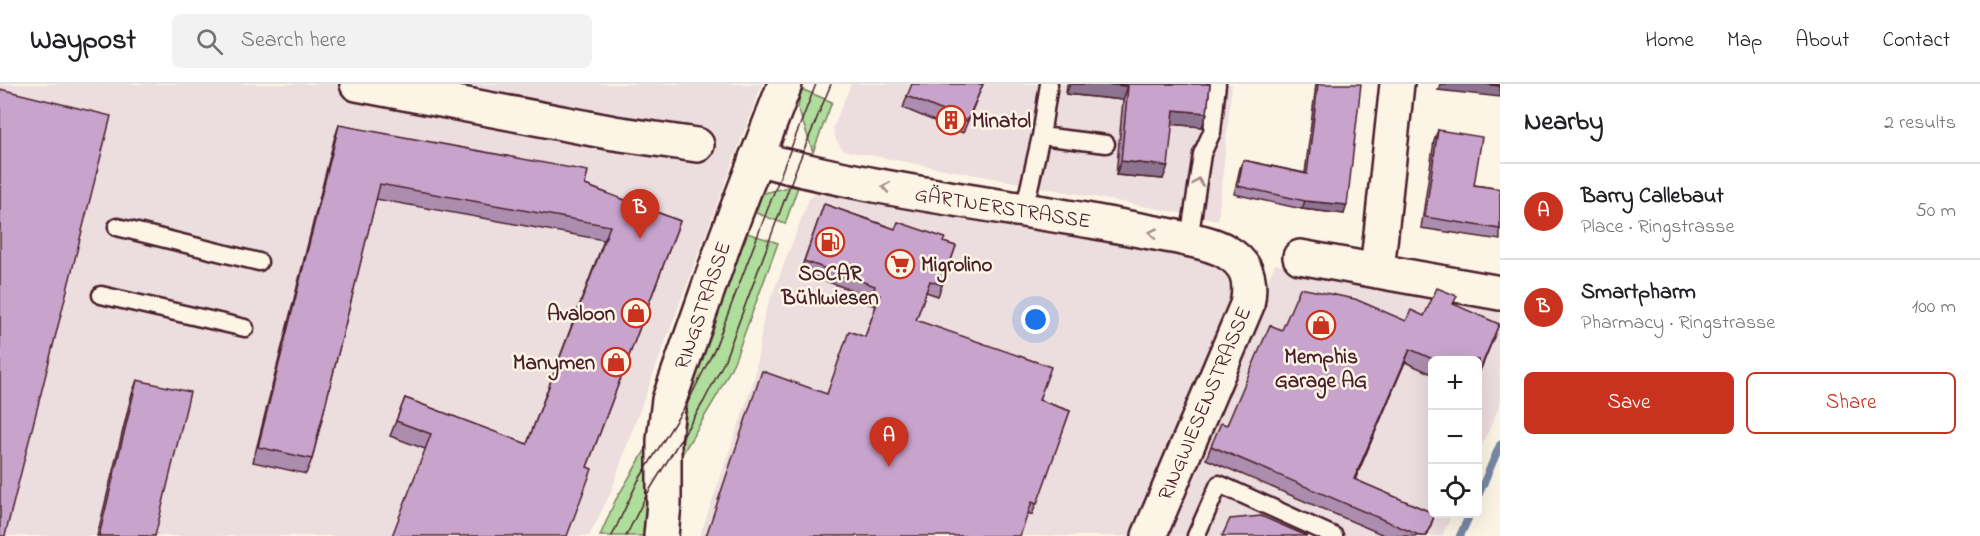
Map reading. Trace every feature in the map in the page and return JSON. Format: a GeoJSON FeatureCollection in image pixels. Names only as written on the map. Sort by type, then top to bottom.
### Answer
{"type":"FeatureCollection","features":[{"type":"Feature","properties":{"kind":"street"},"geometry":{"type":"LineString","coordinates":[[357,84],[391,87],[614,132],[697,145]]}},
{"type":"Feature","properties":{"kind":"street","name":"RINGSTRASSE"},"geometry":{"type":"LineString","coordinates":[[661,536],[664,504],[664,440],[669,400],[756,158],[786,84]]}},
{"type":"Feature","properties":{"kind":"street"},"geometry":{"type":"LineString","coordinates":[[1377,271],[1397,84]]}},
{"type":"Feature","properties":{"kind":"street","name":"GÄRTNERSTRASSE"},"geometry":{"type":"LineString","coordinates":[[756,158],[812,173],[1211,244],[1225,251],[1245,268]]}},
{"type":"Feature","properties":{"kind":"street"},"geometry":{"type":"LineString","coordinates":[[1300,257],[1500,293]]}},
{"type":"Feature","properties":{"kind":"street","name":"RINGWIESENSTRASSE"},"geometry":{"type":"LineString","coordinates":[[1149,536],[1247,305],[1249,292],[1245,268]]}},
{"type":"Feature","properties":{"kind":"lane"},"geometry":{"type":"LineString","coordinates":[[1189,240],[1202,154],[1212,132],[1217,84]]}},
{"type":"Feature","properties":{"kind":"lane"},"geometry":{"type":"LineString","coordinates":[[1024,210],[1049,88]]}},
{"type":"Feature","properties":{"kind":"lane"},"geometry":{"type":"LineString","coordinates":[[1041,136],[1106,144]]}},
{"type":"Feature","properties":{"kind":"lane"},"geometry":{"type":"LineString","coordinates":[[117,227],[260,262]]}},
{"type":"Feature","properties":{"kind":"lane"},"geometry":{"type":"LineString","coordinates":[[101,294],[244,328]]}},
{"type":"Feature","properties":{"kind":"lane"},"geometry":{"type":"LineString","coordinates":[[1196,536],[1219,484],[1334,536]]}},
{"type":"Feature","properties":{"kind":"shaded area"},"geometry":{"type":"Polygon","coordinates":[[[0,84],[762,84],[611,492],[589,536],[0,536],[0,84]]]}},
{"type":"Feature","properties":{"kind":"shaded area"},"geometry":{"type":"Polygon","coordinates":[[[851,84],[1232,84],[1218,220],[847,151],[842,149],[836,140],[833,128],[851,84]]]}},
{"type":"Feature","properties":{"kind":"shaded area"},"geometry":{"type":"Polygon","coordinates":[[[824,188],[1198,251],[1231,274],[1236,298],[1135,536],[700,536],[754,380],[764,316],[809,199],[824,188]]]}},
{"type":"Feature","properties":{"kind":"shaded area"},"geometry":{"type":"Polygon","coordinates":[[[1275,264],[1500,305],[1500,405],[1482,445],[1482,356],[1428,356],[1428,518],[1450,518],[1442,536],[1158,536],[1275,264]]]}},
{"type":"Feature","properties":{"kind":"green space"},"geometry":{"type":"Polygon","coordinates":[[[801,89],[832,102],[813,152],[798,108],[801,89]]]}},
{"type":"Feature","properties":{"kind":"green space"},"geometry":{"type":"Polygon","coordinates":[[[799,184],[785,224],[751,211],[757,195],[799,184]]]}},
{"type":"Feature","properties":{"kind":"green space"},"geometry":{"type":"Polygon","coordinates":[[[744,232],[778,243],[734,362],[681,456],[690,386],[744,232]]]}},
{"type":"Feature","properties":{"kind":"green space"},"geometry":{"type":"Polygon","coordinates":[[[646,449],[644,536],[600,536],[615,501],[646,449]]]}},
{"type":"Feature","properties":{"kind":"building","name":"Minatol"},"geometry":{"type":"Polygon","coordinates":[[[912,84],[983,84],[967,121],[907,96],[912,84]]]}},
{"type":"Feature","properties":{"kind":"building"},"geometry":{"type":"Polygon","coordinates":[[[1104,84],[1210,84],[1207,113],[1174,110],[1168,166],[1121,161],[1128,86],[1104,84]]]}},
{"type":"Feature","properties":{"kind":"building"},"geometry":{"type":"Polygon","coordinates":[[[1318,84],[1361,84],[1347,205],[1305,201],[1238,186],[1243,160],[1307,174],[1318,84]]]}},
{"type":"Feature","properties":{"kind":"building"},"geometry":{"type":"Polygon","coordinates":[[[0,89],[111,116],[5,536],[0,536],[0,89]]]}},
{"type":"Feature","properties":{"kind":"building"},"geometry":{"type":"Polygon","coordinates":[[[339,125],[588,171],[585,185],[680,221],[587,467],[592,469],[567,536],[392,536],[431,434],[396,421],[405,398],[527,444],[610,226],[380,184],[312,459],[258,447],[339,125]]]}},
{"type":"Feature","properties":{"kind":"building"},"geometry":{"type":"Polygon","coordinates":[[[1438,130],[1482,137],[1474,185],[1500,189],[1500,229],[1425,217],[1438,130]]]}},
{"type":"Feature","properties":{"kind":"building"},"geometry":{"type":"Polygon","coordinates":[[[824,204],[895,229],[898,222],[945,238],[943,242],[956,246],[942,285],[930,281],[916,320],[1051,367],[1039,400],[1070,411],[1037,504],[1032,502],[1020,536],[706,536],[762,371],[827,394],[849,331],[865,337],[880,295],[873,293],[875,286],[804,261],[824,204]]]}},
{"type":"Feature","properties":{"kind":"building"},"geometry":{"type":"Polygon","coordinates":[[[1300,288],[1355,299],[1406,321],[1411,310],[1424,316],[1437,288],[1457,296],[1453,304],[1499,324],[1482,364],[1482,356],[1428,357],[1410,349],[1354,479],[1428,511],[1428,518],[1433,518],[1426,536],[1421,536],[1211,446],[1221,423],[1227,425],[1270,325],[1282,330],[1300,288]]]}},
{"type":"Feature","properties":{"kind":"building"},"geometry":{"type":"Polygon","coordinates":[[[137,380],[190,392],[155,536],[99,536],[137,380]]]}},
{"type":"Feature","properties":{"kind":"building"},"geometry":{"type":"Polygon","coordinates":[[[1261,516],[1307,536],[1222,536],[1230,519],[1261,516]]]}},
{"type":"Feature","properties":{"kind":"waterway"},"geometry":{"type":"LineString","coordinates":[[1482,487],[1500,445]]}},
{"type":"Feature","properties":{"kind":"waterway"},"geometry":{"type":"LineString","coordinates":[[1460,536],[1468,518]]}},
{"type":"Feature","properties":{"kind":"tram line"},"geometry":{"type":"LineString","coordinates":[[612,536],[638,481],[689,400],[715,348],[816,84]]}},
{"type":"Feature","properties":{"kind":"tram line"},"geometry":{"type":"LineString","coordinates":[[626,536],[646,496],[704,401],[724,362],[796,169],[831,84]]}},
{"type":"Feature","properties":{"kind":"place","name":"Minatol"},"geometry":{"type":"Point","coordinates":[951,120]}},
{"type":"Feature","properties":{"kind":"place","name":"Smartpharm"},"geometry":{"type":"Point","coordinates":[640,239]}},
{"type":"Feature","properties":{"kind":"place","name":"SOCAR Bühlwiesen"},"geometry":{"type":"Point","coordinates":[830,242]}},
{"type":"Feature","properties":{"kind":"place","name":"Migrolino"},"geometry":{"type":"Point","coordinates":[900,264]}},
{"type":"Feature","properties":{"kind":"place","name":"Avaloon"},"geometry":{"type":"Point","coordinates":[636,313]}},
{"type":"Feature","properties":{"kind":"place","name":"Memphis Garage AG"},"geometry":{"type":"Point","coordinates":[1321,325]}},
{"type":"Feature","properties":{"kind":"place","name":"Manymen"},"geometry":{"type":"Point","coordinates":[616,362]}},
{"type":"Feature","properties":{"kind":"place","name":"Barry Callebaut"},"geometry":{"type":"Point","coordinates":[889,467]}}]}
